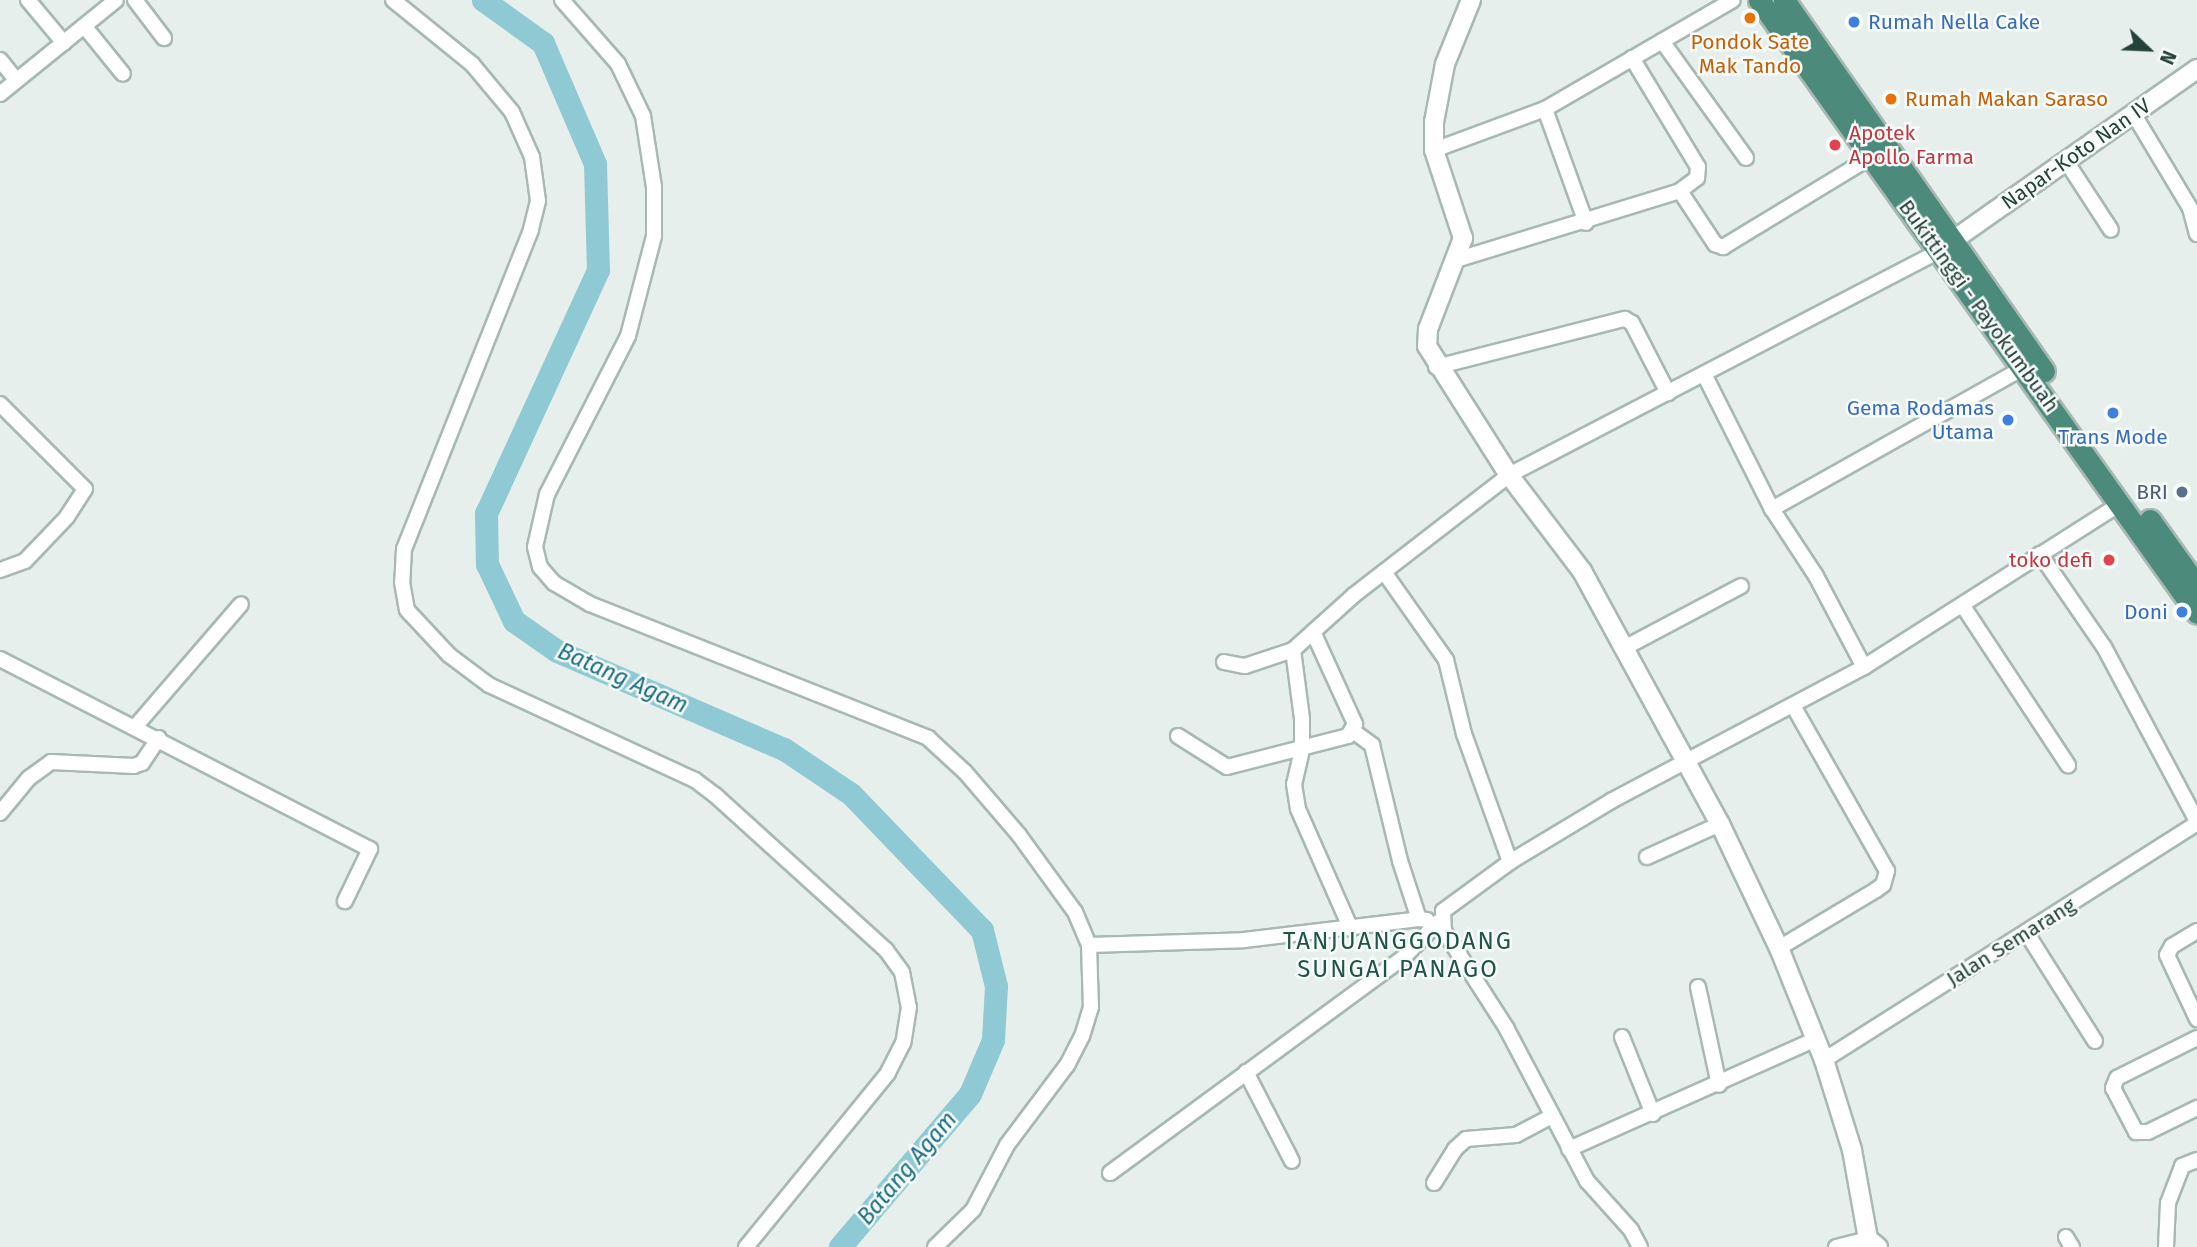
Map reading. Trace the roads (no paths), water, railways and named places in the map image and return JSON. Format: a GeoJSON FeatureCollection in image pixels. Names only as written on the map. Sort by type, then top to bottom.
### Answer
{"type":"FeatureCollection","features":[{"type":"Feature","properties":{"kind":"highway","name":"Bukittinggi - Payokumbuah"},"geometry":{"type":"LineString","coordinates":[[1759,0],[1795,32],[1947,245],[2195,579]]}},
{"type":"Feature","properties":{"kind":"highway","name":"Bukittinggi - Payokumbuah"},"geometry":{"type":"LineString","coordinates":[[1784,0],[1795,32]]}},
{"type":"Feature","properties":{"kind":"highway","name":"Bukittinggi - Payokumbuah"},"geometry":{"type":"LineString","coordinates":[[1830,83],[1871,157],[1947,245],[2024,368],[2197,613]]}},
{"type":"Feature","properties":{"kind":"street"},"geometry":{"type":"LineString","coordinates":[[28,0],[64,43]]}},
{"type":"Feature","properties":{"kind":"street"},"geometry":{"type":"LineString","coordinates":[[135,0],[164,38]]}},
{"type":"Feature","properties":{"kind":"street"},"geometry":{"type":"LineString","coordinates":[[393,0],[472,64],[512,112],[531,157],[538,201],[531,230],[404,549],[402,582],[407,610],[449,655],[489,685],[695,780],[715,794],[886,950],[902,972],[909,1007],[903,1044],[888,1073],[746,1247]]}},
{"type":"Feature","properties":{"kind":"street"},"geometry":{"type":"LineString","coordinates":[[562,0],[618,64],[643,116],[654,187],[654,236],[628,335],[547,494],[535,547],[540,567],[554,583],[590,604],[928,738],[965,772],[1019,835],[1075,912],[1089,945],[1091,1007],[1072,1055],[1007,1145],[973,1210],[935,1247]]}},
{"type":"Feature","properties":{"kind":"street"},"geometry":{"type":"LineString","coordinates":[[1471,0],[1440,86],[1434,150],[1463,238],[1459,259],[1428,329],[1427,346],[1436,367],[1509,475],[1582,571],[1626,647],[1720,824],[1779,948],[1824,1060],[1852,1150],[1873,1243],[1836,1247]]}},
{"type":"Feature","properties":{"kind":"street"},"geometry":{"type":"LineString","coordinates":[[1434,150],[1545,109],[1733,0]]}},
{"type":"Feature","properties":{"kind":"street"},"geometry":{"type":"LineString","coordinates":[[0,94],[85,27],[109,3]]}},
{"type":"Feature","properties":{"kind":"street"},"geometry":{"type":"LineString","coordinates":[[85,27],[123,74]]}},
{"type":"Feature","properties":{"kind":"street"},"geometry":{"type":"LineString","coordinates":[[1662,41],[1746,158]]}},
{"type":"Feature","properties":{"kind":"street"},"geometry":{"type":"LineString","coordinates":[[1459,259],[1586,223],[1680,191],[1697,178],[1698,167],[1632,58]]}},
{"type":"Feature","properties":{"kind":"street"},"geometry":{"type":"LineString","coordinates":[[0,60],[16,80]]}},
{"type":"Feature","properties":{"kind":"street","name":"Napar-Koto Nan IV"},"geometry":{"type":"LineString","coordinates":[[1947,245],[2197,69]]}},
{"type":"Feature","properties":{"kind":"street"},"geometry":{"type":"LineString","coordinates":[[1545,109],[1586,223]]}},
{"type":"Feature","properties":{"kind":"street"},"geometry":{"type":"LineString","coordinates":[[2133,113],[2190,208],[2197,234]]}},
{"type":"Feature","properties":{"kind":"street"},"geometry":{"type":"LineString","coordinates":[[1680,191],[1720,248],[1871,157]]}},
{"type":"Feature","properties":{"kind":"street"},"geometry":{"type":"LineString","coordinates":[[2066,161],[2111,230]]}},
{"type":"Feature","properties":{"kind":"street"},"geometry":{"type":"LineString","coordinates":[[1224,662],[1245,666],[1293,650],[1384,572],[1509,475],[1947,245]]}},
{"type":"Feature","properties":{"kind":"street"},"geometry":{"type":"LineString","coordinates":[[1436,367],[1625,319],[1632,323],[1668,393]]}},
{"type":"Feature","properties":{"kind":"street"},"geometry":{"type":"LineString","coordinates":[[1772,509],[2024,368]]}},
{"type":"Feature","properties":{"kind":"street"},"geometry":{"type":"LineString","coordinates":[[1704,374],[1772,509],[1816,576],[1864,667]]}},
{"type":"Feature","properties":{"kind":"street"},"geometry":{"type":"LineString","coordinates":[[0,570],[25,561],[67,517],[85,489],[1,405]]}},
{"type":"Feature","properties":{"kind":"street"},"geometry":{"type":"LineString","coordinates":[[1640,1247],[1631,1230],[1587,1181],[1507,1029],[1441,926],[1441,916],[1447,906],[1611,800],[1688,763],[1864,667],[2120,503]]}},
{"type":"Feature","properties":{"kind":"street"},"geometry":{"type":"LineString","coordinates":[[2040,554],[2104,647],[2197,822]]}},
{"type":"Feature","properties":{"kind":"street"},"geometry":{"type":"LineString","coordinates":[[1384,572],[1446,660],[1464,734],[1510,863]]}},
{"type":"Feature","properties":{"kind":"street"},"geometry":{"type":"LineString","coordinates":[[1626,647],[1741,586]]}},
{"type":"Feature","properties":{"kind":"street"},"geometry":{"type":"LineString","coordinates":[[135,727],[241,604]]}},
{"type":"Feature","properties":{"kind":"street"},"geometry":{"type":"LineString","coordinates":[[1962,606],[2068,765]]}},
{"type":"Feature","properties":{"kind":"street"},"geometry":{"type":"LineString","coordinates":[[1178,736],[1227,766],[1302,750],[1348,736],[1355,724],[1314,632]]}},
{"type":"Feature","properties":{"kind":"street"},"geometry":{"type":"LineString","coordinates":[[1293,650],[1302,750],[1294,784],[1298,809],[1351,929]]}},
{"type":"Feature","properties":{"kind":"street"},"geometry":{"type":"LineString","coordinates":[[0,659],[159,738],[371,850],[345,901]]}},
{"type":"Feature","properties":{"kind":"street"},"geometry":{"type":"LineString","coordinates":[[1779,948],[1876,890],[1883,885],[1887,871],[1794,707]]}},
{"type":"Feature","properties":{"kind":"street"},"geometry":{"type":"LineString","coordinates":[[1353,731],[1372,745],[1419,919]]}},
{"type":"Feature","properties":{"kind":"street"},"geometry":{"type":"LineString","coordinates":[[0,813],[29,778],[51,762],[134,766],[142,762],[159,738]]}},
{"type":"Feature","properties":{"kind":"street","name":"Jalan Semarang"},"geometry":{"type":"LineString","coordinates":[[1824,1060],[2197,822]]}},
{"type":"Feature","properties":{"kind":"street"},"geometry":{"type":"LineString","coordinates":[[1647,857],[1720,824]]}},
{"type":"Feature","properties":{"kind":"street"},"geometry":{"type":"LineString","coordinates":[[1089,945],[1231,941],[1419,919],[1441,926]]}},
{"type":"Feature","properties":{"kind":"street"},"geometry":{"type":"LineString","coordinates":[[1110,1173],[1402,958],[1441,926]]}},
{"type":"Feature","properties":{"kind":"street"},"geometry":{"type":"LineString","coordinates":[[2195,1009],[2166,956],[2172,946],[2197,931]]}},
{"type":"Feature","properties":{"kind":"street"},"geometry":{"type":"LineString","coordinates":[[2026,932],[2095,1041]]}},
{"type":"Feature","properties":{"kind":"street"},"geometry":{"type":"LineString","coordinates":[[1698,987],[1719,1085]]}},
{"type":"Feature","properties":{"kind":"street"},"geometry":{"type":"LineString","coordinates":[[1622,1037],[1653,1114]]}},
{"type":"Feature","properties":{"kind":"street"},"geometry":{"type":"LineString","coordinates":[[2197,1038],[2117,1078],[2113,1088],[2136,1132],[2148,1132],[2197,1108]]}},
{"type":"Feature","properties":{"kind":"street"},"geometry":{"type":"LineString","coordinates":[[1569,1149],[1719,1085],[1816,1039]]}},
{"type":"Feature","properties":{"kind":"street"},"geometry":{"type":"LineString","coordinates":[[1246,1072],[1292,1161]]}},
{"type":"Feature","properties":{"kind":"street"},"geometry":{"type":"LineString","coordinates":[[1434,1183],[1466,1139],[1516,1135],[1552,1116]]}},
{"type":"Feature","properties":{"kind":"street"},"geometry":{"type":"LineString","coordinates":[[2166,1247],[2168,1203],[2182,1166],[2197,1160]]}},
{"type":"Feature","properties":{"kind":"waterway","name":"Batang Agam"},"geometry":{"type":"LineString","coordinates":[[483,0],[543,43],[595,164],[598,270],[486,513],[487,564],[514,621],[557,651],[784,749],[851,794],[982,930],[996,986],[993,1040],[970,1094],[840,1247]]}},
{"type":"Feature","properties":{"kind":"place","name":"Pondok Sate Mak Tando"},"geometry":{"type":"Point","coordinates":[1750,18]}},
{"type":"Feature","properties":{"kind":"place","name":"Rumah Nella Cake"},"geometry":{"type":"Point","coordinates":[1854,22]}},
{"type":"Feature","properties":{"kind":"place","name":"Rumah Makan Saraso"},"geometry":{"type":"Point","coordinates":[1891,99]}},
{"type":"Feature","properties":{"kind":"place","name":"Apotek Apollo Farma"},"geometry":{"type":"Point","coordinates":[1835,145]}},
{"type":"Feature","properties":{"kind":"place","name":"Trans Mode"},"geometry":{"type":"Point","coordinates":[2113,413]}},
{"type":"Feature","properties":{"kind":"place","name":"Gema Rodamas Utama"},"geometry":{"type":"Point","coordinates":[2008,420]}},
{"type":"Feature","properties":{"kind":"place","name":"BRI"},"geometry":{"type":"Point","coordinates":[2182,492]}},
{"type":"Feature","properties":{"kind":"place","name":"toko defi"},"geometry":{"type":"Point","coordinates":[2109,560]}},
{"type":"Feature","properties":{"kind":"place","name":"Doni"},"geometry":{"type":"Point","coordinates":[2182,612]}},
{"type":"Feature","properties":{"kind":"district","name":"TANJUANGGODANG SUNGAI PANAGO"},"geometry":{"type":"Point","coordinates":[1398,956]}}]}
